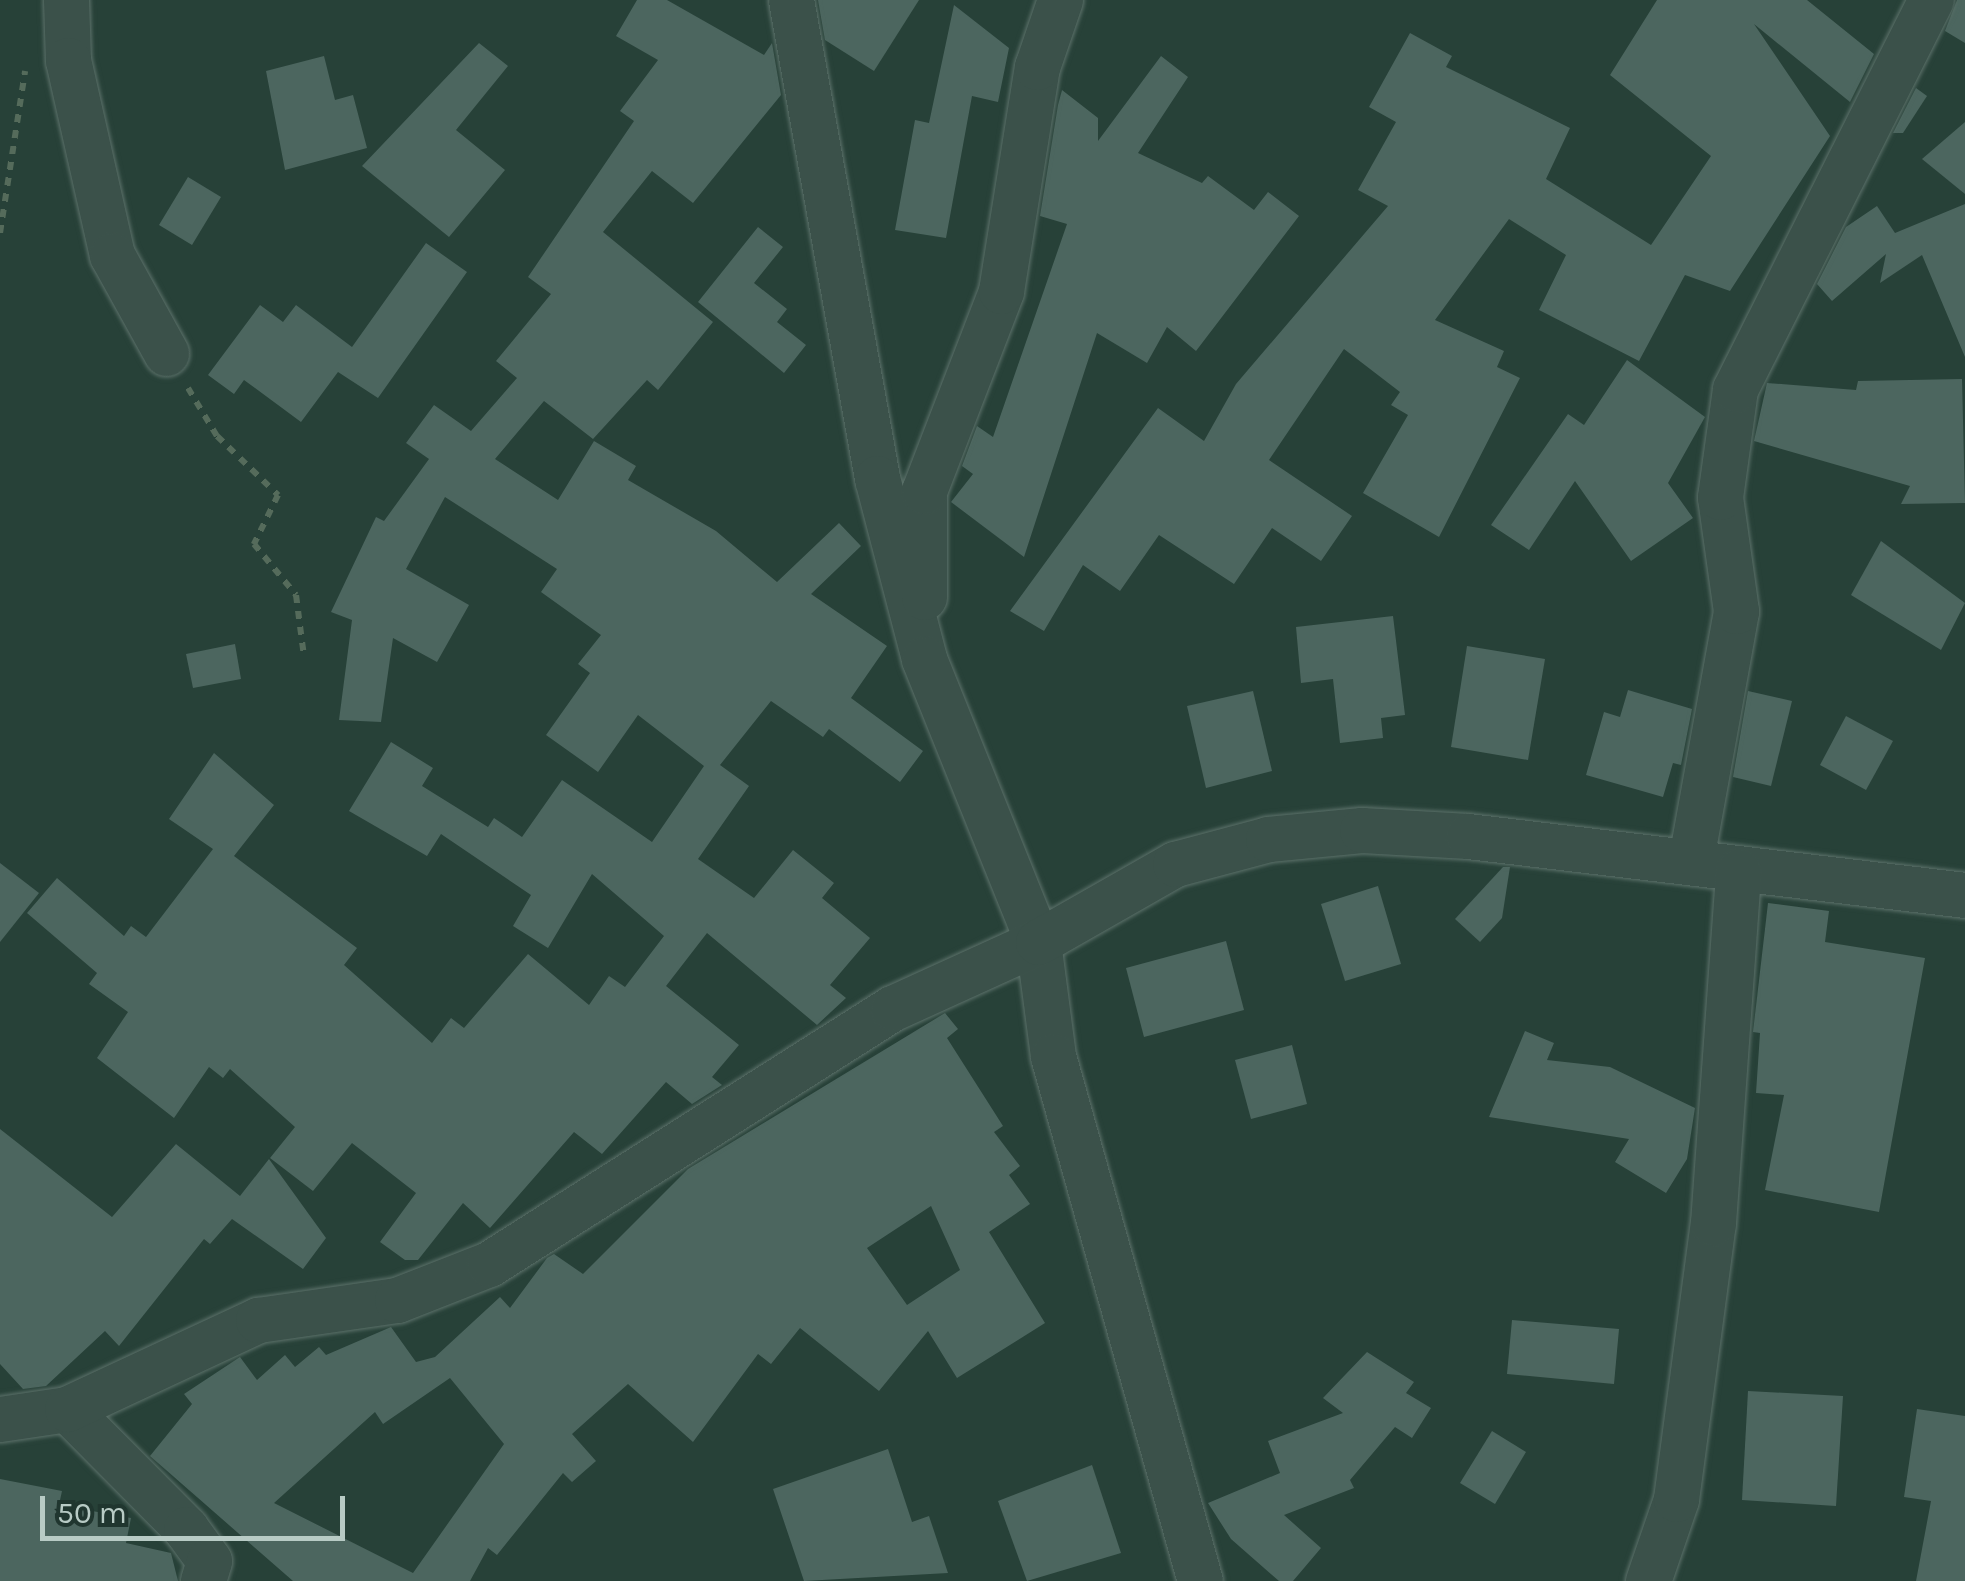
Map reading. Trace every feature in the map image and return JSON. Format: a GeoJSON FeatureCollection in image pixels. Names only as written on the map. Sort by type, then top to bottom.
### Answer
{"type":"FeatureCollection","features":[{"type":"Feature","properties":{"kind":"street"},"geometry":{"type":"LineString","coordinates":[[66,0],[68,60],[112,255],[166,353]]}},
{"type":"Feature","properties":{"kind":"street"},"geometry":{"type":"LineString","coordinates":[[791,0],[877,478],[924,659],[1038,942],[1053,1056],[1200,1581]]}},
{"type":"Feature","properties":{"kind":"street"},"geometry":{"type":"LineString","coordinates":[[924,659],[924,491],[1001,291],[1037,67],[1060,0]]}},
{"type":"Feature","properties":{"kind":"street"},"geometry":{"type":"LineString","coordinates":[[1690,858],[1736,611],[1720,497],[1735,389],[1931,0]]}},
{"type":"Feature","properties":{"kind":"street"},"geometry":{"type":"LineString","coordinates":[[0,1419],[66,1409],[258,1320],[397,1300],[489,1264],[893,1008],[1038,942],[1174,864],[1268,839],[1362,830],[1690,858],[1738,871],[1965,895]]}},
{"type":"Feature","properties":{"kind":"street"},"geometry":{"type":"LineString","coordinates":[[1648,1581],[1676,1499],[1713,1222],[1738,871]]}},
{"type":"Feature","properties":{"kind":"street"},"geometry":{"type":"LineString","coordinates":[[66,1409],[186,1529],[209,1561],[203,1581]]}},
{"type":"Feature","properties":{"kind":"path"},"geometry":{"type":"LineString","coordinates":[[0,233],[27,56]]}},
{"type":"Feature","properties":{"kind":"path"},"geometry":{"type":"LineString","coordinates":[[166,353],[217,436],[278,495],[254,544],[296,595],[304,656]]}},
{"type":"Feature","properties":{"kind":"building"},"geometry":{"type":"Polygon","coordinates":[[[637,0],[667,0],[764,55],[772,43],[781,95],[693,203],[652,171],[603,232],[713,322],[658,390],[647,380],[593,439],[544,401],[495,459],[558,500],[594,441],[636,466],[628,480],[716,531],[777,582],[839,523],[861,546],[811,594],[887,646],[851,698],[923,751],[900,782],[829,729],[823,737],[771,701],[720,765],[749,786],[698,859],[754,898],[793,850],[834,883],[822,898],[870,938],[830,985],[846,998],[817,1025],[707,933],[666,986],[739,1045],[712,1077],[722,1085],[692,1104],[666,1082],[602,1154],[574,1132],[490,1228],[463,1203],[418,1260],[405,1260],[380,1242],[416,1193],[352,1143],[313,1191],[270,1158],[295,1127],[230,1069],[223,1078],[209,1067],[174,1118],[97,1058],[128,1012],[89,984],[97,973],[27,913],[57,878],[124,936],[131,926],[146,937],[213,849],[169,819],[214,753],[274,805],[234,856],[357,948],[344,965],[432,1043],[451,1018],[464,1028],[528,954],[589,1005],[609,976],[625,987],[664,936],[592,874],[548,948],[513,926],[531,895],[441,834],[427,856],[349,811],[391,742],[433,768],[422,786],[488,827],[494,818],[522,837],[562,780],[652,842],[704,766],[638,715],[598,772],[546,735],[590,673],[578,664],[601,635],[541,592],[557,569],[445,497],[406,569],[469,605],[437,662],[393,638],[381,722],[339,720],[352,620],[331,612],[376,517],[384,521],[429,459],[406,443],[434,405],[471,431],[517,378],[496,361],[551,294],[528,277],[634,121],[620,111],[658,60],[616,36],[637,0]]]}},
{"type":"Feature","properties":{"kind":"building"},"geometry":{"type":"Polygon","coordinates":[[[818,0],[919,0],[874,71],[825,40],[818,0]]]}},
{"type":"Feature","properties":{"kind":"building"},"geometry":{"type":"Polygon","coordinates":[[[1657,0],[1807,0],[1874,54],[1850,102],[1754,24],[1830,136],[1730,291],[1685,275],[1639,361],[1539,310],[1566,255],[1509,219],[1435,320],[1504,351],[1497,367],[1520,378],[1439,537],[1363,493],[1408,415],[1391,405],[1400,392],[1344,349],[1269,460],[1352,516],[1321,561],[1272,528],[1234,584],[1159,535],[1120,591],[1083,565],[1044,631],[1010,611],[1158,408],[1204,441],[1236,384],[1388,206],[1358,190],[1396,122],[1369,107],[1410,33],[1452,56],[1446,67],[1570,128],[1546,179],[1651,245],[1711,156],[1610,75],[1657,0]]]}},
{"type":"Feature","properties":{"kind":"building"},"geometry":{"type":"Polygon","coordinates":[[[1957,0],[1965,0],[1965,43],[1945,31],[1957,0]]]}},
{"type":"Feature","properties":{"kind":"building"},"geometry":{"type":"Polygon","coordinates":[[[954,5],[1009,48],[998,102],[972,96],[946,238],[895,230],[915,120],[929,123],[954,5]]]}},
{"type":"Feature","properties":{"kind":"building"},"geometry":{"type":"Polygon","coordinates":[[[479,43],[508,66],[456,130],[505,170],[449,237],[362,166],[479,43]]]}},
{"type":"Feature","properties":{"kind":"building"},"geometry":{"type":"Polygon","coordinates":[[[324,56],[335,100],[353,95],[367,148],[285,170],[266,71],[324,56]]]}},
{"type":"Feature","properties":{"kind":"building"},"geometry":{"type":"Polygon","coordinates":[[[1161,56],[1188,77],[1138,153],[1202,183],[1208,176],[1254,210],[1268,192],[1299,216],[1196,351],[1167,327],[1147,363],[1097,333],[1024,557],[951,502],[973,474],[962,466],[977,426],[993,437],[1067,224],[1040,216],[1062,90],[1098,118],[1098,141],[1161,56]]]}},
{"type":"Feature","properties":{"kind":"building"},"geometry":{"type":"Polygon","coordinates":[[[1916,88],[1927,96],[1903,133],[1893,133],[1916,88]]]}},
{"type":"Feature","properties":{"kind":"building"},"geometry":{"type":"Polygon","coordinates":[[[1965,122],[1965,194],[1922,159],[1965,122]]]}},
{"type":"Feature","properties":{"kind":"building"},"geometry":{"type":"Polygon","coordinates":[[[188,177],[221,197],[192,245],[159,225],[188,177]]]}},
{"type":"Feature","properties":{"kind":"building"},"geometry":{"type":"Polygon","coordinates":[[[1965,204],[1965,357],[1922,255],[1880,283],[1886,254],[1832,301],[1817,284],[1846,227],[1877,206],[1895,233],[1965,204]]]}},
{"type":"Feature","properties":{"kind":"building"},"geometry":{"type":"Polygon","coordinates":[[[758,227],[783,247],[754,283],[787,309],[777,322],[806,345],[784,373],[698,302],[758,227]]]}},
{"type":"Feature","properties":{"kind":"building"},"geometry":{"type":"Polygon","coordinates":[[[426,243],[467,272],[378,398],[338,372],[301,422],[244,380],[234,394],[208,375],[260,305],[283,322],[296,305],[352,347],[426,243]]]}},
{"type":"Feature","properties":{"kind":"building"},"geometry":{"type":"Polygon","coordinates":[[[1627,360],[1705,417],[1668,483],[1693,518],[1631,561],[1575,481],[1529,550],[1491,525],[1568,414],[1584,425],[1627,360]]]}},
{"type":"Feature","properties":{"kind":"building"},"geometry":{"type":"Polygon","coordinates":[[[1962,379],[1965,503],[1901,504],[1910,486],[1754,441],[1767,383],[1856,390],[1858,381],[1962,379]]]}},
{"type":"Feature","properties":{"kind":"building"},"geometry":{"type":"Polygon","coordinates":[[[1881,541],[1965,603],[1941,650],[1851,595],[1881,541]]]}},
{"type":"Feature","properties":{"kind":"building"},"geometry":{"type":"Polygon","coordinates":[[[1393,616],[1405,715],[1381,718],[1383,738],[1340,743],[1333,679],[1301,683],[1296,627],[1393,616]]]}},
{"type":"Feature","properties":{"kind":"building"},"geometry":{"type":"Polygon","coordinates":[[[235,644],[241,679],[193,688],[186,654],[235,644]]]}},
{"type":"Feature","properties":{"kind":"building"},"geometry":{"type":"Polygon","coordinates":[[[1467,646],[1545,659],[1528,760],[1451,747],[1467,646]]]}},
{"type":"Feature","properties":{"kind":"building"},"geometry":{"type":"Polygon","coordinates":[[[1628,690],[1692,709],[1681,765],[1673,763],[1663,797],[1586,775],[1604,712],[1620,717],[1628,690]]]}},
{"type":"Feature","properties":{"kind":"building"},"geometry":{"type":"Polygon","coordinates":[[[1253,691],[1272,771],[1206,788],[1187,706],[1253,691]]]}},
{"type":"Feature","properties":{"kind":"building"},"geometry":{"type":"Polygon","coordinates":[[[1748,691],[1792,701],[1771,786],[1733,777],[1748,691]]]}},
{"type":"Feature","properties":{"kind":"building"},"geometry":{"type":"Polygon","coordinates":[[[1846,716],[1893,741],[1866,790],[1820,765],[1846,716]]]}},
{"type":"Feature","properties":{"kind":"building"},"geometry":{"type":"Polygon","coordinates":[[[0,863],[39,893],[0,942],[0,863]]]}},
{"type":"Feature","properties":{"kind":"building"},"geometry":{"type":"Polygon","coordinates":[[[1503,867],[1510,867],[1502,918],[1480,942],[1455,919],[1503,867]]]}},
{"type":"Feature","properties":{"kind":"building"},"geometry":{"type":"Polygon","coordinates":[[[1378,886],[1401,964],[1345,981],[1321,904],[1378,886]]]}},
{"type":"Feature","properties":{"kind":"building"},"geometry":{"type":"Polygon","coordinates":[[[1768,903],[1829,911],[1825,942],[1925,958],[1879,1212],[1765,1190],[1784,1095],[1756,1093],[1760,1033],[1753,1032],[1768,903]]]}},
{"type":"Feature","properties":{"kind":"building"},"geometry":{"type":"Polygon","coordinates":[[[1226,941],[1244,1010],[1144,1037],[1126,968],[1226,941]]]}},
{"type":"Feature","properties":{"kind":"building"},"geometry":{"type":"Polygon","coordinates":[[[945,1013],[958,1029],[947,1038],[1003,1126],[994,1132],[1020,1166],[1009,1175],[1030,1204],[989,1232],[1045,1323],[957,1378],[928,1331],[879,1391],[800,1328],[771,1364],[758,1354],[693,1442],[628,1384],[572,1434],[596,1461],[572,1482],[563,1473],[497,1555],[488,1548],[470,1581],[293,1581],[150,1456],[192,1404],[184,1394],[240,1357],[257,1380],[285,1355],[295,1367],[319,1347],[326,1355],[391,1327],[416,1362],[435,1357],[500,1297],[510,1308],[554,1254],[583,1274],[688,1169],[945,1013]],[[931,1206],[867,1248],[907,1305],[960,1270],[931,1206]],[[450,1378],[383,1424],[375,1412],[274,1503],[413,1573],[504,1444],[450,1378]]]}},
{"type":"Feature","properties":{"kind":"building"},"geometry":{"type":"Polygon","coordinates":[[[1525,1031],[1554,1043],[1547,1060],[1610,1067],[1695,1108],[1687,1159],[1666,1193],[1615,1162],[1629,1139],[1489,1117],[1525,1031]]]}},
{"type":"Feature","properties":{"kind":"building"},"geometry":{"type":"Polygon","coordinates":[[[1292,1045],[1307,1104],[1251,1119],[1235,1060],[1292,1045]]]}},
{"type":"Feature","properties":{"kind":"building"},"geometry":{"type":"Polygon","coordinates":[[[0,1129],[112,1217],[176,1144],[240,1196],[269,1159],[326,1238],[303,1269],[232,1219],[210,1244],[204,1239],[119,1346],[105,1331],[46,1386],[23,1389],[0,1364],[0,1129]]]}},
{"type":"Feature","properties":{"kind":"building"},"geometry":{"type":"Polygon","coordinates":[[[1512,1320],[1619,1329],[1614,1384],[1507,1374],[1512,1320]]]}},
{"type":"Feature","properties":{"kind":"building"},"geometry":{"type":"Polygon","coordinates":[[[1367,1352],[1414,1382],[1406,1393],[1431,1408],[1412,1438],[1395,1427],[1350,1480],[1354,1488],[1284,1515],[1321,1548],[1293,1581],[1279,1581],[1231,1539],[1208,1503],[1280,1473],[1268,1441],[1343,1413],[1323,1398],[1367,1352]]]}},
{"type":"Feature","properties":{"kind":"building"},"geometry":{"type":"Polygon","coordinates":[[[1748,1391],[1843,1396],[1836,1506],[1742,1500],[1748,1391]]]}},
{"type":"Feature","properties":{"kind":"building"},"geometry":{"type":"Polygon","coordinates":[[[1917,1409],[1965,1416],[1965,1581],[1916,1581],[1931,1501],[1904,1497],[1917,1409]]]}},
{"type":"Feature","properties":{"kind":"building"},"geometry":{"type":"Polygon","coordinates":[[[1492,1431],[1526,1452],[1495,1504],[1460,1483],[1492,1431]]]}},
{"type":"Feature","properties":{"kind":"building"},"geometry":{"type":"Polygon","coordinates":[[[888,1449],[912,1522],[929,1516],[948,1573],[804,1581],[773,1489],[888,1449]]]}},
{"type":"Feature","properties":{"kind":"building"},"geometry":{"type":"Polygon","coordinates":[[[1092,1465],[1121,1553],[1027,1581],[998,1501],[1092,1465]]]}},
{"type":"Feature","properties":{"kind":"building"},"geometry":{"type":"Polygon","coordinates":[[[0,1479],[62,1491],[59,1505],[131,1518],[126,1543],[171,1553],[178,1581],[0,1581],[0,1479]]]}}]}
